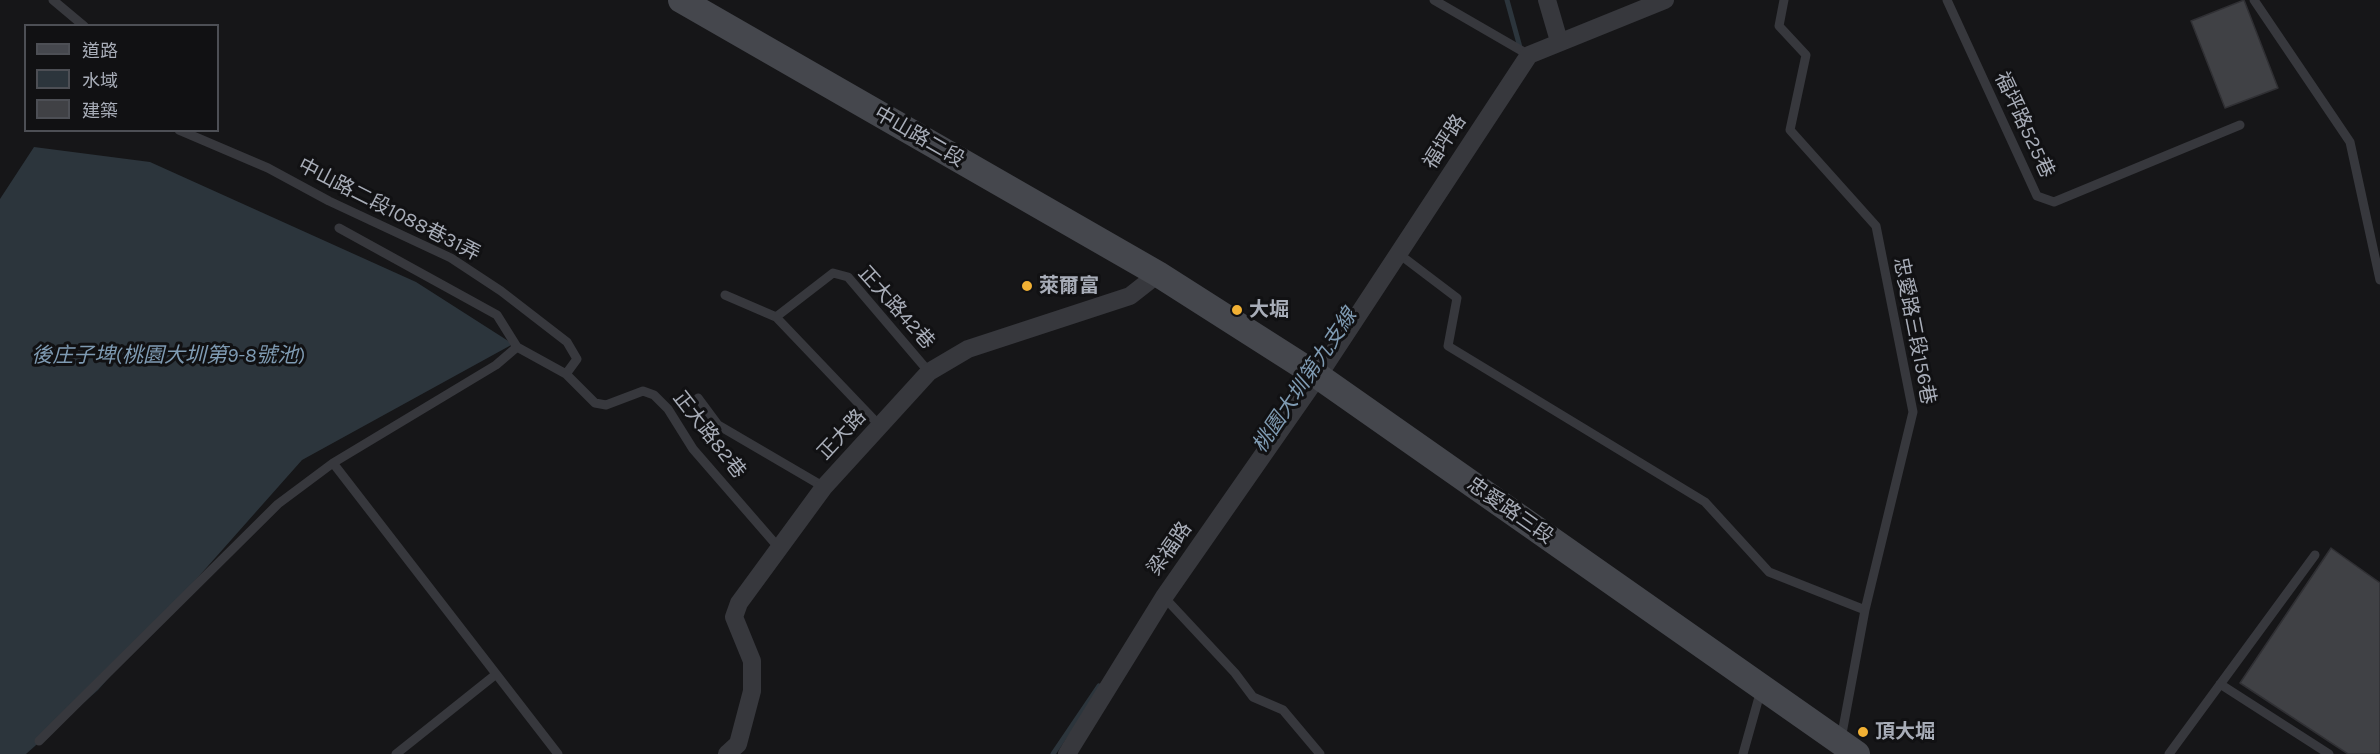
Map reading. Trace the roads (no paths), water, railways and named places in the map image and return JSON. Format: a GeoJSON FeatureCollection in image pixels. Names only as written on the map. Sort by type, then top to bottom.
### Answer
{"type":"FeatureCollection","features":[{"type":"Feature","properties":{"kind":"main road","name":"中山路二段"},"geometry":{"type":"LineString","coordinates":[[681,0],[1158,274]]}},
{"type":"Feature","properties":{"kind":"main road","name":"忠愛路三段"},"geometry":{"type":"LineString","coordinates":[[1158,274],[1313,373],[1849,748]]}},
{"type":"Feature","properties":{"kind":"street"},"geometry":{"type":"LineString","coordinates":[[1547,0],[1559,41]]}},
{"type":"Feature","properties":{"kind":"street"},"geometry":{"type":"LineString","coordinates":[[1529,56],[1559,41],[1665,0]]}},
{"type":"Feature","properties":{"kind":"street","name":"福坪路"},"geometry":{"type":"LineString","coordinates":[[1313,373],[1399,254],[1529,56]]}},
{"type":"Feature","properties":{"kind":"street","name":"正大路"},"geometry":{"type":"LineString","coordinates":[[736,751],[752,691],[752,661],[734,617],[739,603],[824,487],[929,372],[968,349],[1130,296],[1158,274]]}},
{"type":"Feature","properties":{"kind":"street","name":"梁福路"},"geometry":{"type":"LineString","coordinates":[[1067,754],[1164,597],[1313,373]]}},
{"type":"Feature","properties":{"kind":"lane"},"geometry":{"type":"LineString","coordinates":[[53,0],[82,24]]}},
{"type":"Feature","properties":{"kind":"lane"},"geometry":{"type":"LineString","coordinates":[[1434,0],[1529,56]]}},
{"type":"Feature","properties":{"kind":"lane","name":"忠愛路三段156巷"},"geometry":{"type":"LineString","coordinates":[[1784,0],[1779,26],[1806,55],[1790,130],[1876,226],[1913,412],[1865,610],[1849,748]]}},
{"type":"Feature","properties":{"kind":"lane","name":"福坪路525巷"},"geometry":{"type":"LineString","coordinates":[[1947,0],[2037,196],[2054,202],[2240,125]]}},
{"type":"Feature","properties":{"kind":"lane"},"geometry":{"type":"LineString","coordinates":[[2254,0],[2350,142],[2380,280]]}},
{"type":"Feature","properties":{"kind":"lane","name":"中山路二段1088巷31弄"},"geometry":{"type":"LineString","coordinates":[[184,132],[268,168],[329,201],[452,258],[501,291],[567,342],[578,358],[566,374]]}},
{"type":"Feature","properties":{"kind":"lane"},"geometry":{"type":"LineString","coordinates":[[39,741],[278,504],[333,463],[496,365],[517,347],[498,315],[339,228]]}},
{"type":"Feature","properties":{"kind":"lane"},"geometry":{"type":"LineString","coordinates":[[1399,254],[1458,298],[1448,346],[1705,502],[1769,572],[1865,610]]}},
{"type":"Feature","properties":{"kind":"lane","name":"正大路42巷"},"geometry":{"type":"LineString","coordinates":[[776,317],[832,273],[848,277],[929,372]]}},
{"type":"Feature","properties":{"kind":"lane"},"geometry":{"type":"LineString","coordinates":[[724,295],[776,317],[881,427]]}},
{"type":"Feature","properties":{"kind":"lane","name":"正大路82巷"},"geometry":{"type":"LineString","coordinates":[[517,347],[566,374],[595,403],[606,405],[642,391],[654,396],[669,409],[693,449],[779,548]]}},
{"type":"Feature","properties":{"kind":"lane"},"geometry":{"type":"LineString","coordinates":[[698,398],[718,425],[824,487]]}},
{"type":"Feature","properties":{"kind":"lane"},"geometry":{"type":"LineString","coordinates":[[333,463],[558,754]]}},
{"type":"Feature","properties":{"kind":"lane"},"geometry":{"type":"LineString","coordinates":[[2169,754],[2315,555]]}},
{"type":"Feature","properties":{"kind":"lane"},"geometry":{"type":"LineString","coordinates":[[1164,597],[1253,697],[1283,710],[1320,754]]}},
{"type":"Feature","properties":{"kind":"lane"},"geometry":{"type":"LineString","coordinates":[[396,754],[495,675]]}},
{"type":"Feature","properties":{"kind":"lane"},"geometry":{"type":"LineString","coordinates":[[2220,684],[2330,754]]}},
{"type":"Feature","properties":{"kind":"lane"},"geometry":{"type":"LineString","coordinates":[[1743,754],[1761,688]]}},
{"type":"Feature","properties":{"kind":"water","name":"後庄子埤(桃園大圳第9-8號池)"},"geometry":{"type":"Polygon","coordinates":[[[34,147],[150,162],[416,282],[513,344],[302,460],[98,690],[26,754],[0,754],[0,199],[34,147]]]}},
{"type":"Feature","properties":{"kind":"waterway","name":"桃園大圳第九支線"},"geometry":{"type":"LineString","coordinates":[[1507,0],[1521,51]]}},
{"type":"Feature","properties":{"kind":"waterway","name":"桃園大圳第九支線"},"geometry":{"type":"LineString","coordinates":[[1053,754],[1099,686]]}},
{"type":"Feature","properties":{"kind":"place","name":"萊爾富"},"geometry":{"type":"Point","coordinates":[1027,286]}},
{"type":"Feature","properties":{"kind":"place","name":"大堀"},"geometry":{"type":"Point","coordinates":[1237,310]}},
{"type":"Feature","properties":{"kind":"place","name":"頂大堀"},"geometry":{"type":"Point","coordinates":[1863,732]}}]}
